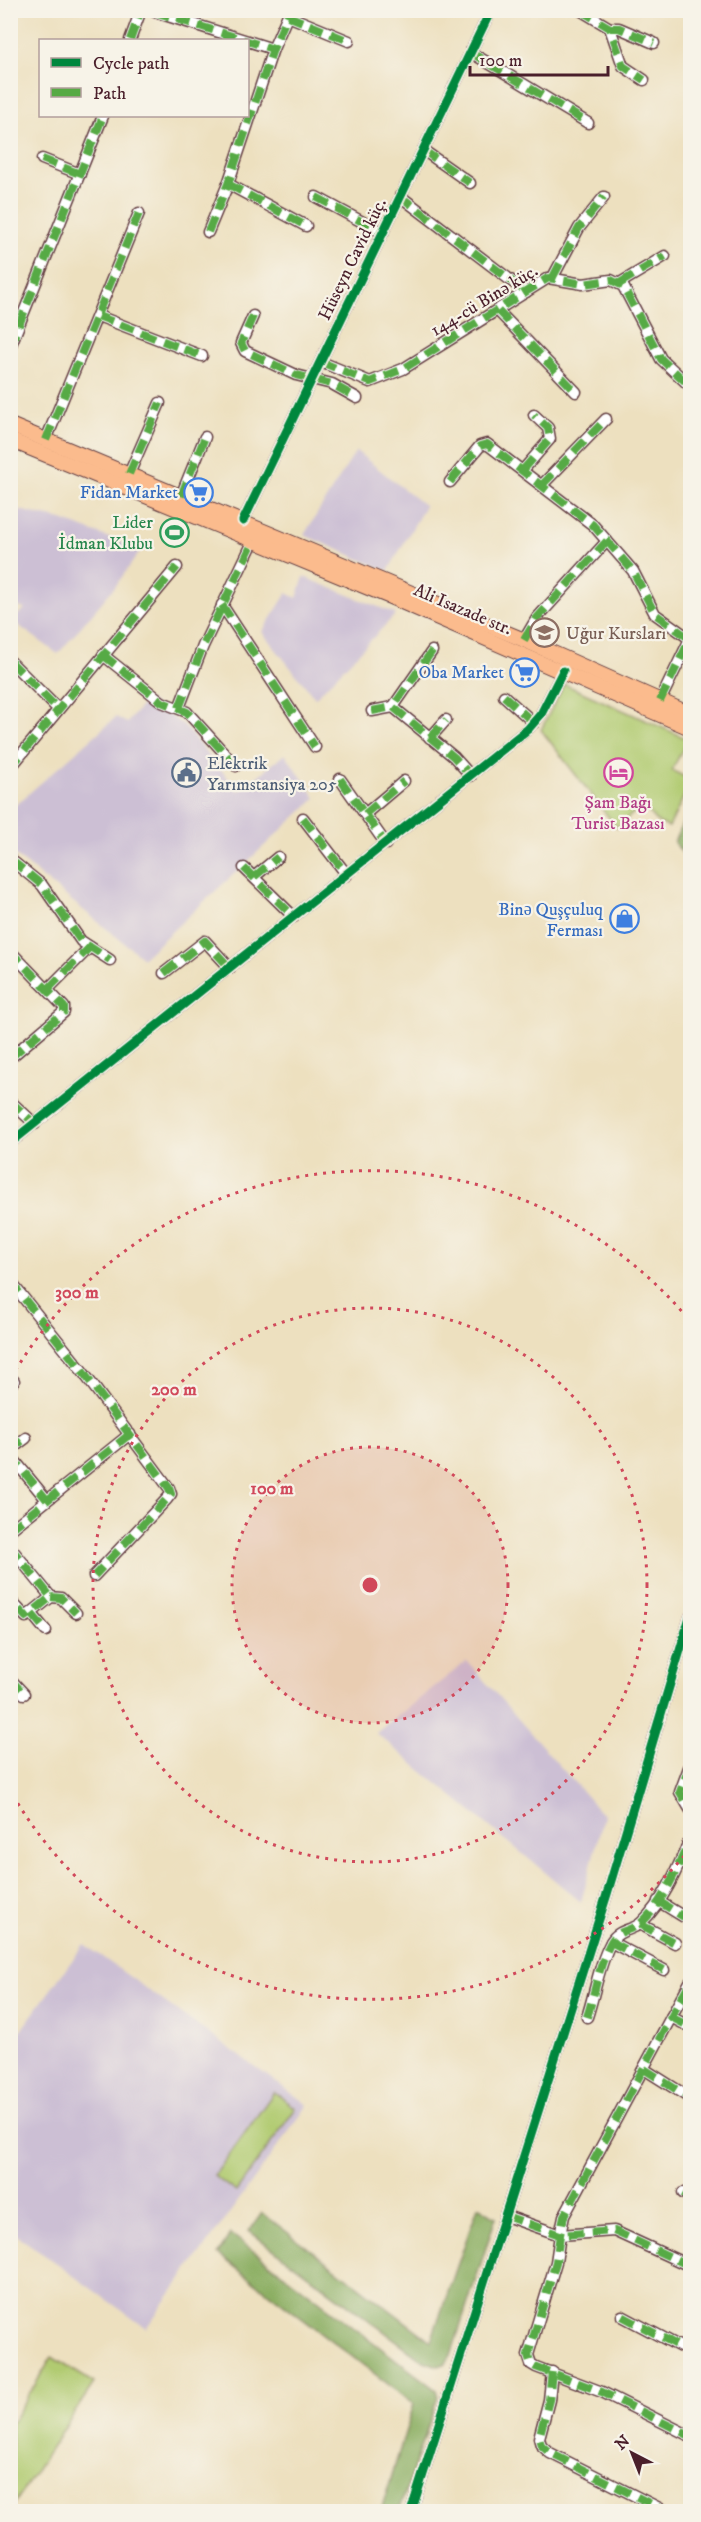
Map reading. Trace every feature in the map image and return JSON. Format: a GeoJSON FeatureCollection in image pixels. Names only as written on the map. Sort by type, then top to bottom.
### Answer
{"type":"FeatureCollection","features":[{"type":"Feature","properties":{"kind":"main road"},"geometry":{"type":"LineString","coordinates":[[10,425],[181,496],[240,527]]}},
{"type":"Feature","properties":{"kind":"main road"},"geometry":{"type":"LineString","coordinates":[[10,440],[256,534]]}},
{"type":"Feature","properties":{"kind":"main road","name":"Ali Isazade str."},"geometry":{"type":"LineString","coordinates":[[256,534],[524,639],[565,665],[690,728]]}},
{"type":"Feature","properties":{"kind":"main road","name":"Ali Isazade str."},"geometry":{"type":"LineString","coordinates":[[256,534],[565,665],[690,714]]}},
{"type":"Feature","properties":{"kind":"street"},"geometry":{"type":"LineString","coordinates":[[130,39],[141,10]]}},
{"type":"Feature","properties":{"kind":"street","name":"Hüseyn Cavid küç."},"geometry":{"type":"LineString","coordinates":[[240,527],[491,10]]}},
{"type":"Feature","properties":{"kind":"street"},"geometry":{"type":"LineString","coordinates":[[580,10],[610,28],[619,28],[654,43]]}},
{"type":"Feature","properties":{"kind":"street"},"geometry":{"type":"LineString","coordinates":[[154,11],[242,39]]}},
{"type":"Feature","properties":{"kind":"street"},"geometry":{"type":"LineString","coordinates":[[208,232],[228,184],[273,49],[289,14],[349,41]]}},
{"type":"Feature","properties":{"kind":"street"},"geometry":{"type":"LineString","coordinates":[[610,28],[623,66],[644,80]]}},
{"type":"Feature","properties":{"kind":"street"},"geometry":{"type":"LineString","coordinates":[[249,41],[273,49]]}},
{"type":"Feature","properties":{"kind":"street"},"geometry":{"type":"LineString","coordinates":[[470,52],[588,123]]}},
{"type":"Feature","properties":{"kind":"street"},"geometry":{"type":"LineString","coordinates":[[10,347],[103,117]]}},
{"type":"Feature","properties":{"kind":"street"},"geometry":{"type":"LineString","coordinates":[[423,150],[470,183]]}},
{"type":"Feature","properties":{"kind":"street"},"geometry":{"type":"LineString","coordinates":[[42,159],[80,174]]}},
{"type":"Feature","properties":{"kind":"street"},"geometry":{"type":"LineString","coordinates":[[228,184],[306,226]]}},
{"type":"Feature","properties":{"kind":"street"},"geometry":{"type":"LineString","coordinates":[[400,196],[526,292]]}},
{"type":"Feature","properties":{"kind":"street"},"geometry":{"type":"LineString","coordinates":[[316,197],[383,232]]}},
{"type":"Feature","properties":{"kind":"street"},"geometry":{"type":"LineString","coordinates":[[553,277],[579,228],[604,197]]}},
{"type":"Feature","properties":{"kind":"street"},"geometry":{"type":"LineString","coordinates":[[46,440],[140,213]]}},
{"type":"Feature","properties":{"kind":"street"},"geometry":{"type":"LineString","coordinates":[[665,256],[620,283],[661,359],[690,386]]}},
{"type":"Feature","properties":{"kind":"street","name":"144-cü Binə küç."},"geometry":{"type":"LineString","coordinates":[[321,362],[364,382],[378,380],[403,369],[498,311],[543,280],[553,277],[572,283],[611,280],[620,283]]}},
{"type":"Feature","properties":{"kind":"street"},"geometry":{"type":"LineString","coordinates":[[498,311],[576,392]]}},
{"type":"Feature","properties":{"kind":"street"},"geometry":{"type":"LineString","coordinates":[[98,316],[202,356]]}},
{"type":"Feature","properties":{"kind":"street"},"geometry":{"type":"LineString","coordinates":[[252,316],[241,348],[296,375],[332,384],[357,398]]}},
{"type":"Feature","properties":{"kind":"street"},"geometry":{"type":"LineString","coordinates":[[129,474],[160,403]]}},
{"type":"Feature","properties":{"kind":"street"},"geometry":{"type":"LineString","coordinates":[[523,470],[550,439],[548,428],[534,415]]}},
{"type":"Feature","properties":{"kind":"street"},"geometry":{"type":"LineString","coordinates":[[542,484],[606,419]]}},
{"type":"Feature","properties":{"kind":"street"},"geometry":{"type":"LineString","coordinates":[[181,496],[205,437]]}},
{"type":"Feature","properties":{"kind":"street"},"geometry":{"type":"LineString","coordinates":[[450,482],[483,444],[542,484],[579,513],[607,541],[633,571],[655,614],[690,639],[660,701]]}},
{"type":"Feature","properties":{"kind":"street"},"geometry":{"type":"LineString","coordinates":[[179,708],[192,671],[256,534]]}},
{"type":"Feature","properties":{"kind":"street"},"geometry":{"type":"LineString","coordinates":[[524,639],[537,618],[607,541]]}},
{"type":"Feature","properties":{"kind":"street"},"geometry":{"type":"LineString","coordinates":[[12,762],[177,567]]}},
{"type":"Feature","properties":{"kind":"street"},"geometry":{"type":"LineString","coordinates":[[222,605],[315,747]]}},
{"type":"Feature","properties":{"kind":"street"},"geometry":{"type":"LineString","coordinates":[[372,711],[393,707],[432,651]]}},
{"type":"Feature","properties":{"kind":"street"},"geometry":{"type":"LineString","coordinates":[[103,655],[157,698],[179,708],[196,720],[236,765]]}},
{"type":"Feature","properties":{"kind":"street"},"geometry":{"type":"LineString","coordinates":[[10,661],[58,709]]}},
{"type":"Feature","properties":{"kind":"street"},"geometry":{"type":"LineString","coordinates":[[10,1143],[471,776],[534,723],[565,665]]}},
{"type":"Feature","properties":{"kind":"street"},"geometry":{"type":"LineString","coordinates":[[504,696],[534,723]]}},
{"type":"Feature","properties":{"kind":"street"},"geometry":{"type":"LineString","coordinates":[[393,707],[454,757],[471,776]]}},
{"type":"Feature","properties":{"kind":"street"},"geometry":{"type":"LineString","coordinates":[[430,738],[446,720]]}},
{"type":"Feature","properties":{"kind":"street"},"geometry":{"type":"LineString","coordinates":[[340,779],[386,844]]}},
{"type":"Feature","properties":{"kind":"street"},"geometry":{"type":"LineString","coordinates":[[365,814],[404,781]]}},
{"type":"Feature","properties":{"kind":"street"},"geometry":{"type":"LineString","coordinates":[[303,818],[347,875]]}},
{"type":"Feature","properties":{"kind":"street"},"geometry":{"type":"LineString","coordinates":[[254,877],[278,856]]}},
{"type":"Feature","properties":{"kind":"street"},"geometry":{"type":"LineString","coordinates":[[11,860],[42,885],[75,934],[110,960]]}},
{"type":"Feature","properties":{"kind":"street"},"geometry":{"type":"LineString","coordinates":[[244,868],[294,917]]}},
{"type":"Feature","properties":{"kind":"street"},"geometry":{"type":"LineString","coordinates":[[164,973],[205,941],[230,968]]}},
{"type":"Feature","properties":{"kind":"street"},"geometry":{"type":"LineString","coordinates":[[48,989],[90,947]]}},
{"type":"Feature","properties":{"kind":"street"},"geometry":{"type":"LineString","coordinates":[[10,951],[64,1007],[64,1012],[13,1052]]}},
{"type":"Feature","properties":{"kind":"street"},"geometry":{"type":"LineString","coordinates":[[10,1101],[35,1124]]}},
{"type":"Feature","properties":{"kind":"street"},"geometry":{"type":"LineString","coordinates":[[10,1281],[130,1434],[171,1494],[94,1576]]}},
{"type":"Feature","properties":{"kind":"street"},"geometry":{"type":"LineString","coordinates":[[10,1530],[130,1434]]}},
{"type":"Feature","properties":{"kind":"street"},"geometry":{"type":"LineString","coordinates":[[10,1450],[26,1438]]}},
{"type":"Feature","properties":{"kind":"street"},"geometry":{"type":"LineString","coordinates":[[10,1455],[47,1500]]}},
{"type":"Feature","properties":{"kind":"street"},"geometry":{"type":"LineString","coordinates":[[10,1547],[51,1597],[61,1598],[76,1613]]}},
{"type":"Feature","properties":{"kind":"street"},"geometry":{"type":"LineString","coordinates":[[10,1600],[26,1617],[51,1597]]}},
{"type":"Feature","properties":{"kind":"street"},"geometry":{"type":"LineString","coordinates":[[32,1614],[46,1631]]}},
{"type":"Feature","properties":{"kind":"street"},"geometry":{"type":"LineString","coordinates":[[411,2511],[506,2216],[690,1617]]}},
{"type":"Feature","properties":{"kind":"street"},"geometry":{"type":"LineString","coordinates":[[10,1679],[24,1694]]}},
{"type":"Feature","properties":{"kind":"street"},"geometry":{"type":"LineString","coordinates":[[690,1765],[680,1792],[690,1809]]}},
{"type":"Feature","properties":{"kind":"street"},"geometry":{"type":"LineString","coordinates":[[587,2017],[611,1942],[620,1932],[640,1924],[658,1901],[690,1839]]}},
{"type":"Feature","properties":{"kind":"street"},"geometry":{"type":"LineString","coordinates":[[658,1901],[684,1917]]}},
{"type":"Feature","properties":{"kind":"street"},"geometry":{"type":"LineString","coordinates":[[640,1924],[675,1943]]}},
{"type":"Feature","properties":{"kind":"street"},"geometry":{"type":"LineString","coordinates":[[611,1942],[664,1970]]}},
{"type":"Feature","properties":{"kind":"street"},"geometry":{"type":"LineString","coordinates":[[690,1982],[564,2216],[556,2262],[528,2355],[531,2364],[602,2392],[690,2436]]}},
{"type":"Feature","properties":{"kind":"street"},"geometry":{"type":"LineString","coordinates":[[671,2017],[690,2027]]}},
{"type":"Feature","properties":{"kind":"street"},"geometry":{"type":"LineString","coordinates":[[644,2069],[690,2098]]}},
{"type":"Feature","properties":{"kind":"street"},"geometry":{"type":"LineString","coordinates":[[506,2216],[560,2235],[614,2231],[690,2266]]}},
{"type":"Feature","properties":{"kind":"street"},"geometry":{"type":"LineString","coordinates":[[622,2316],[690,2352]]}},
{"type":"Feature","properties":{"kind":"street"},"geometry":{"type":"LineString","coordinates":[[552,2372],[549,2400],[539,2438],[541,2445],[550,2453],[667,2511]]}},
{"type":"Feature","properties":{"kind":"shaded area"},"geometry":{"type":"Polygon","coordinates":[[[356,451],[425,506],[388,571],[304,535],[356,451]]]}},
{"type":"Feature","properties":{"kind":"shaded area"},"geometry":{"type":"Polygon","coordinates":[[[11,508],[62,520],[141,550],[117,584],[58,654],[11,620],[25,609],[11,605],[11,508]]]}},
{"type":"Feature","properties":{"kind":"shaded area"},"geometry":{"type":"Polygon","coordinates":[[[304,577],[396,614],[315,698],[262,632],[287,593],[297,598],[304,577]]]}},
{"type":"Feature","properties":{"kind":"shaded area","name":"Elektrik Yarımstansiya 205"},"geometry":{"type":"Polygon","coordinates":[[[147,699],[183,725],[239,791],[285,754],[316,798],[143,958],[11,852],[10,810],[116,717],[127,723],[147,699]]]}},
{"type":"Feature","properties":{"kind":"shaded area"},"geometry":{"type":"Polygon","coordinates":[[[467,1661],[604,1816],[581,1902],[376,1733],[467,1661]]]}},
{"type":"Feature","properties":{"kind":"shaded area"},"geometry":{"type":"Polygon","coordinates":[[[84,1944],[308,2105],[146,2328],[11,2231],[11,2044],[84,1944]]]}},
{"type":"Feature","properties":{"kind":"green space"},"geometry":{"type":"Polygon","coordinates":[[[564,684],[688,739],[672,770],[690,780],[690,784],[669,827],[657,822],[642,805],[617,828],[541,730],[564,684]]]}},
{"type":"Feature","properties":{"kind":"green space"},"geometry":{"type":"Polygon","coordinates":[[[690,808],[690,863],[674,842],[690,808]]]}},
{"type":"Feature","properties":{"kind":"green space"},"geometry":{"type":"Polygon","coordinates":[[[274,2092],[296,2108],[236,2192],[214,2176],[274,2092]]]}},
{"type":"Feature","properties":{"kind":"green space"},"geometry":{"type":"Polygon","coordinates":[[[478,2206],[496,2217],[451,2355],[446,2363],[438,2366],[424,2361],[249,2231],[262,2213],[431,2341],[478,2206]]]}},
{"type":"Feature","properties":{"kind":"green space"},"geometry":{"type":"Polygon","coordinates":[[[231,2234],[436,2390],[438,2397],[399,2511],[381,2511],[414,2404],[218,2254],[231,2234]]]}},
{"type":"Feature","properties":{"kind":"green space"},"geometry":{"type":"Polygon","coordinates":[[[52,2357],[94,2383],[11,2509],[11,2424],[52,2357]]]}},
{"type":"Feature","properties":{"kind":"marked path"},"geometry":{"type":"LineString","coordinates":[[130,39],[141,10]]}},
{"type":"Feature","properties":{"kind":"marked path"},"geometry":{"type":"LineString","coordinates":[[208,232],[228,184],[273,49],[290,10]]}},
{"type":"Feature","properties":{"kind":"marked path"},"geometry":{"type":"LineString","coordinates":[[580,10],[610,28],[623,66],[644,80]]}},
{"type":"Feature","properties":{"kind":"marked path"},"geometry":{"type":"LineString","coordinates":[[155,12],[241,39]]}},
{"type":"Feature","properties":{"kind":"marked path"},"geometry":{"type":"LineString","coordinates":[[288,16],[349,41]]}},
{"type":"Feature","properties":{"kind":"marked path"},"geometry":{"type":"LineString","coordinates":[[610,28],[619,28],[654,43]]}},
{"type":"Feature","properties":{"kind":"marked path"},"geometry":{"type":"LineString","coordinates":[[249,41],[273,49]]}},
{"type":"Feature","properties":{"kind":"marked path"},"geometry":{"type":"LineString","coordinates":[[470,52],[588,123]]}},
{"type":"Feature","properties":{"kind":"marked path"},"geometry":{"type":"LineString","coordinates":[[10,347],[103,117]]}},
{"type":"Feature","properties":{"kind":"marked path"},"geometry":{"type":"LineString","coordinates":[[423,150],[470,183]]}},
{"type":"Feature","properties":{"kind":"marked path"},"geometry":{"type":"LineString","coordinates":[[42,159],[80,174]]}},
{"type":"Feature","properties":{"kind":"marked path"},"geometry":{"type":"LineString","coordinates":[[228,184],[306,226]]}},
{"type":"Feature","properties":{"kind":"marked path"},"geometry":{"type":"LineString","coordinates":[[400,196],[526,292]]}},
{"type":"Feature","properties":{"kind":"marked path"},"geometry":{"type":"LineString","coordinates":[[316,197],[383,233]]}},
{"type":"Feature","properties":{"kind":"marked path"},"geometry":{"type":"LineString","coordinates":[[553,277],[579,228],[604,197]]}},
{"type":"Feature","properties":{"kind":"marked path"},"geometry":{"type":"LineString","coordinates":[[46,440],[139,213]]}},
{"type":"Feature","properties":{"kind":"marked path"},"geometry":{"type":"LineString","coordinates":[[620,283],[665,256]]}},
{"type":"Feature","properties":{"kind":"marked path"},"geometry":{"type":"LineString","coordinates":[[321,362],[370,382],[403,369],[548,278],[583,284],[611,280],[623,286],[661,359],[690,386]]}},
{"type":"Feature","properties":{"kind":"marked path"},"geometry":{"type":"LineString","coordinates":[[498,311],[576,392]]}},
{"type":"Feature","properties":{"kind":"marked path"},"geometry":{"type":"LineString","coordinates":[[98,316],[202,356]]}},
{"type":"Feature","properties":{"kind":"marked path"},"geometry":{"type":"LineString","coordinates":[[253,316],[241,343],[245,351],[296,375],[332,384],[357,398]]}},
{"type":"Feature","properties":{"kind":"marked path"},"geometry":{"type":"LineString","coordinates":[[129,474],[160,403]]}},
{"type":"Feature","properties":{"kind":"marked path"},"geometry":{"type":"LineString","coordinates":[[523,470],[550,439],[548,428],[534,415]]}},
{"type":"Feature","properties":{"kind":"marked path"},"geometry":{"type":"LineString","coordinates":[[542,485],[606,419]]}},
{"type":"Feature","properties":{"kind":"marked path"},"geometry":{"type":"LineString","coordinates":[[181,496],[205,437]]}},
{"type":"Feature","properties":{"kind":"marked path"},"geometry":{"type":"LineString","coordinates":[[450,482],[480,446],[487,444],[593,525],[633,571],[655,614],[690,639]]}},
{"type":"Feature","properties":{"kind":"marked path"},"geometry":{"type":"LineString","coordinates":[[179,708],[203,646],[254,540]]}},
{"type":"Feature","properties":{"kind":"marked path"},"geometry":{"type":"LineString","coordinates":[[524,640],[537,618],[607,541]]}},
{"type":"Feature","properties":{"kind":"marked path"},"geometry":{"type":"LineString","coordinates":[[10,768],[177,567]]}},
{"type":"Feature","properties":{"kind":"marked path"},"geometry":{"type":"LineString","coordinates":[[222,605],[315,747]]}},
{"type":"Feature","properties":{"kind":"marked path"},"geometry":{"type":"LineString","coordinates":[[660,701],[690,639]]}},
{"type":"Feature","properties":{"kind":"marked path"},"geometry":{"type":"LineString","coordinates":[[432,651],[393,707],[454,757],[471,776]]}},
{"type":"Feature","properties":{"kind":"marked path"},"geometry":{"type":"LineString","coordinates":[[103,655],[162,702],[187,712],[236,766]]}},
{"type":"Feature","properties":{"kind":"marked path"},"geometry":{"type":"LineString","coordinates":[[10,661],[58,709]]}},
{"type":"Feature","properties":{"kind":"marked path"},"geometry":{"type":"LineString","coordinates":[[504,696],[534,723]]}},
{"type":"Feature","properties":{"kind":"marked path"},"geometry":{"type":"LineString","coordinates":[[372,711],[393,707]]}},
{"type":"Feature","properties":{"kind":"marked path"},"geometry":{"type":"LineString","coordinates":[[430,738],[446,720]]}},
{"type":"Feature","properties":{"kind":"marked path"},"geometry":{"type":"LineString","coordinates":[[340,779],[386,844]]}},
{"type":"Feature","properties":{"kind":"marked path"},"geometry":{"type":"LineString","coordinates":[[365,814],[404,781]]}},
{"type":"Feature","properties":{"kind":"marked path"},"geometry":{"type":"LineString","coordinates":[[303,818],[347,875]]}},
{"type":"Feature","properties":{"kind":"marked path"},"geometry":{"type":"LineString","coordinates":[[254,877],[278,857]]}},
{"type":"Feature","properties":{"kind":"marked path"},"geometry":{"type":"LineString","coordinates":[[11,860],[42,885],[81,941],[110,960]]}},
{"type":"Feature","properties":{"kind":"marked path"},"geometry":{"type":"LineString","coordinates":[[244,868],[294,917]]}},
{"type":"Feature","properties":{"kind":"marked path"},"geometry":{"type":"LineString","coordinates":[[164,973],[205,941],[230,968]]}},
{"type":"Feature","properties":{"kind":"marked path"},"geometry":{"type":"LineString","coordinates":[[48,989],[90,947]]}},
{"type":"Feature","properties":{"kind":"marked path"},"geometry":{"type":"LineString","coordinates":[[10,951],[64,1007],[64,1012],[10,1058]]}},
{"type":"Feature","properties":{"kind":"marked path"},"geometry":{"type":"LineString","coordinates":[[10,1101],[35,1124]]}},
{"type":"Feature","properties":{"kind":"marked path"},"geometry":{"type":"LineString","coordinates":[[10,1281],[83,1372],[169,1488],[171,1494],[94,1576]]}},
{"type":"Feature","properties":{"kind":"marked path"},"geometry":{"type":"LineString","coordinates":[[10,1378],[14,1381]]}},
{"type":"Feature","properties":{"kind":"marked path"},"geometry":{"type":"LineString","coordinates":[[10,1530],[130,1434]]}},
{"type":"Feature","properties":{"kind":"marked path"},"geometry":{"type":"LineString","coordinates":[[10,1450],[26,1438]]}},
{"type":"Feature","properties":{"kind":"marked path"},"geometry":{"type":"LineString","coordinates":[[10,1455],[47,1500]]}},
{"type":"Feature","properties":{"kind":"marked path"},"geometry":{"type":"LineString","coordinates":[[10,1547],[51,1597],[26,1617],[10,1600]]}},
{"type":"Feature","properties":{"kind":"marked path"},"geometry":{"type":"LineString","coordinates":[[51,1597],[61,1598],[76,1613]]}},
{"type":"Feature","properties":{"kind":"marked path"},"geometry":{"type":"LineString","coordinates":[[32,1614],[46,1631]]}},
{"type":"Feature","properties":{"kind":"marked path"},"geometry":{"type":"LineString","coordinates":[[10,1679],[24,1694]]}},
{"type":"Feature","properties":{"kind":"marked path"},"geometry":{"type":"LineString","coordinates":[[690,1765],[680,1792],[690,1809]]}},
{"type":"Feature","properties":{"kind":"marked path"},"geometry":{"type":"LineString","coordinates":[[587,2017],[600,1969],[611,1942],[621,1932],[641,1923],[657,1905],[670,1884],[690,1839]]}},
{"type":"Feature","properties":{"kind":"marked path"},"geometry":{"type":"LineString","coordinates":[[658,1901],[684,1917]]}},
{"type":"Feature","properties":{"kind":"marked path"},"geometry":{"type":"LineString","coordinates":[[640,1924],[675,1943]]}},
{"type":"Feature","properties":{"kind":"marked path"},"geometry":{"type":"LineString","coordinates":[[611,1942],[664,1970]]}},
{"type":"Feature","properties":{"kind":"marked path"},"geometry":{"type":"LineString","coordinates":[[506,2216],[560,2235],[564,2216],[690,1982]]}},
{"type":"Feature","properties":{"kind":"marked path"},"geometry":{"type":"LineString","coordinates":[[671,2017],[690,2027]]}},
{"type":"Feature","properties":{"kind":"marked path"},"geometry":{"type":"LineString","coordinates":[[644,2069],[690,2098]]}},
{"type":"Feature","properties":{"kind":"marked path"},"geometry":{"type":"LineString","coordinates":[[683,2193],[690,2197]]}},
{"type":"Feature","properties":{"kind":"marked path"},"geometry":{"type":"LineString","coordinates":[[690,2266],[614,2231],[560,2235],[556,2262],[528,2355],[531,2364],[536,2367],[602,2392],[690,2436]]}},
{"type":"Feature","properties":{"kind":"marked path"},"geometry":{"type":"LineString","coordinates":[[622,2316],[690,2352]]}},
{"type":"Feature","properties":{"kind":"marked path"},"geometry":{"type":"LineString","coordinates":[[552,2372],[549,2400],[539,2438],[541,2445],[550,2453],[667,2512]]}},
{"type":"Feature","properties":{"kind":"cycle path"},"geometry":{"type":"LineString","coordinates":[[243,521],[491,10]]}},
{"type":"Feature","properties":{"kind":"cycle path"},"geometry":{"type":"LineString","coordinates":[[10,1143],[528,729],[541,714],[563,671]]}},
{"type":"Feature","properties":{"kind":"cycle path"},"geometry":{"type":"LineString","coordinates":[[411,2512],[607,1894],[690,1617]]}},
{"type":"Feature","properties":{"kind":"place","name":"Fidan Market"},"geometry":{"type":"Point","coordinates":[199,492]}},
{"type":"Feature","properties":{"kind":"place","name":"Lider İdman Klubu"},"geometry":{"type":"Point","coordinates":[174,532]}},
{"type":"Feature","properties":{"kind":"place","name":"Uğur Kursları"},"geometry":{"type":"Point","coordinates":[545,633]}},
{"type":"Feature","properties":{"kind":"place","name":"Oba Market"},"geometry":{"type":"Point","coordinates":[525,672]}},
{"type":"Feature","properties":{"kind":"place","name":"Elektrik Yarımstansiya 205"},"geometry":{"type":"Point","coordinates":[186,773]}},
{"type":"Feature","properties":{"kind":"place","name":"Şam Bağı Turist Bazası"},"geometry":{"type":"Point","coordinates":[618,773]}},
{"type":"Feature","properties":{"kind":"place","name":"Binə Quşçuluq Ferması"},"geometry":{"type":"Point","coordinates":[624,919]}}]}
